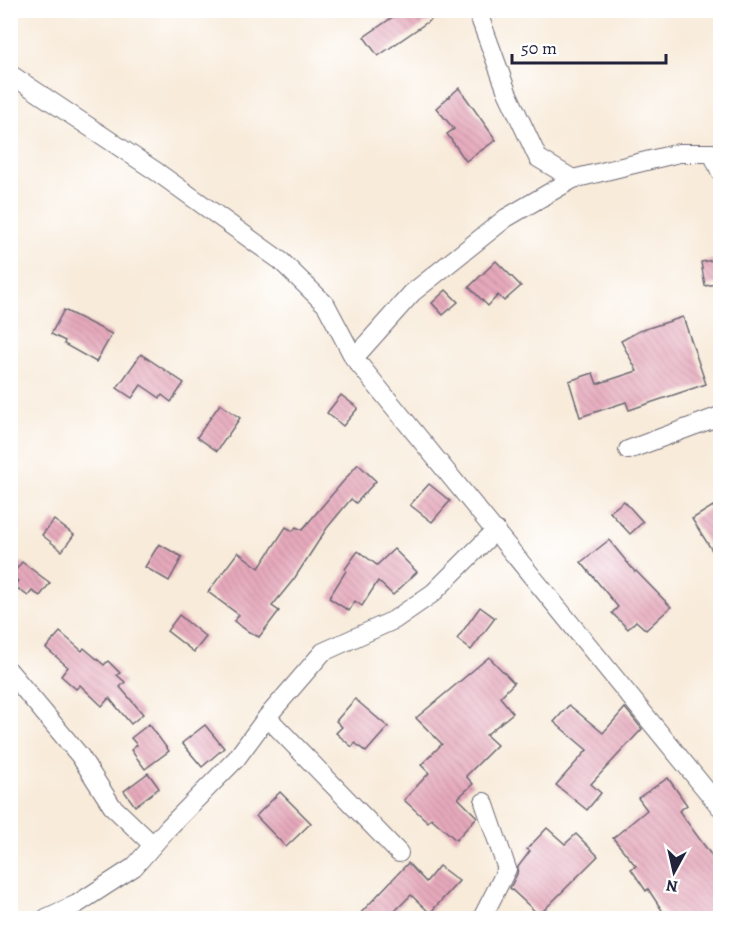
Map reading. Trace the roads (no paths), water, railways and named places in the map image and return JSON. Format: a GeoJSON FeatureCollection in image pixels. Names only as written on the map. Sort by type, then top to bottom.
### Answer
{"type":"FeatureCollection","features":[{"type":"Feature","properties":{"kind":"street"},"geometry":{"type":"LineString","coordinates":[[477,10],[507,92],[538,158],[573,179]]}},
{"type":"Feature","properties":{"kind":"street"},"geometry":{"type":"LineString","coordinates":[[10,74],[157,172],[281,261],[326,305],[354,357],[720,807]]}},
{"type":"Feature","properties":{"kind":"street"},"geometry":{"type":"LineString","coordinates":[[354,357],[412,293],[506,218],[573,179],[679,153],[712,153],[720,171]]}},
{"type":"Feature","properties":{"kind":"street"},"geometry":{"type":"LineString","coordinates":[[628,450],[720,416]]}},
{"type":"Feature","properties":{"kind":"street"},"geometry":{"type":"LineString","coordinates":[[46,918],[77,904],[134,867],[236,759],[267,717],[322,652],[394,620],[433,593],[496,530]]}},
{"type":"Feature","properties":{"kind":"street"},"geometry":{"type":"LineString","coordinates":[[10,672],[80,756],[112,806],[153,845]]}},
{"type":"Feature","properties":{"kind":"street"},"geometry":{"type":"LineString","coordinates":[[267,717],[399,854]]}},
{"type":"Feature","properties":{"kind":"street"},"geometry":{"type":"LineString","coordinates":[[482,918],[507,869],[484,802]]}}]}
